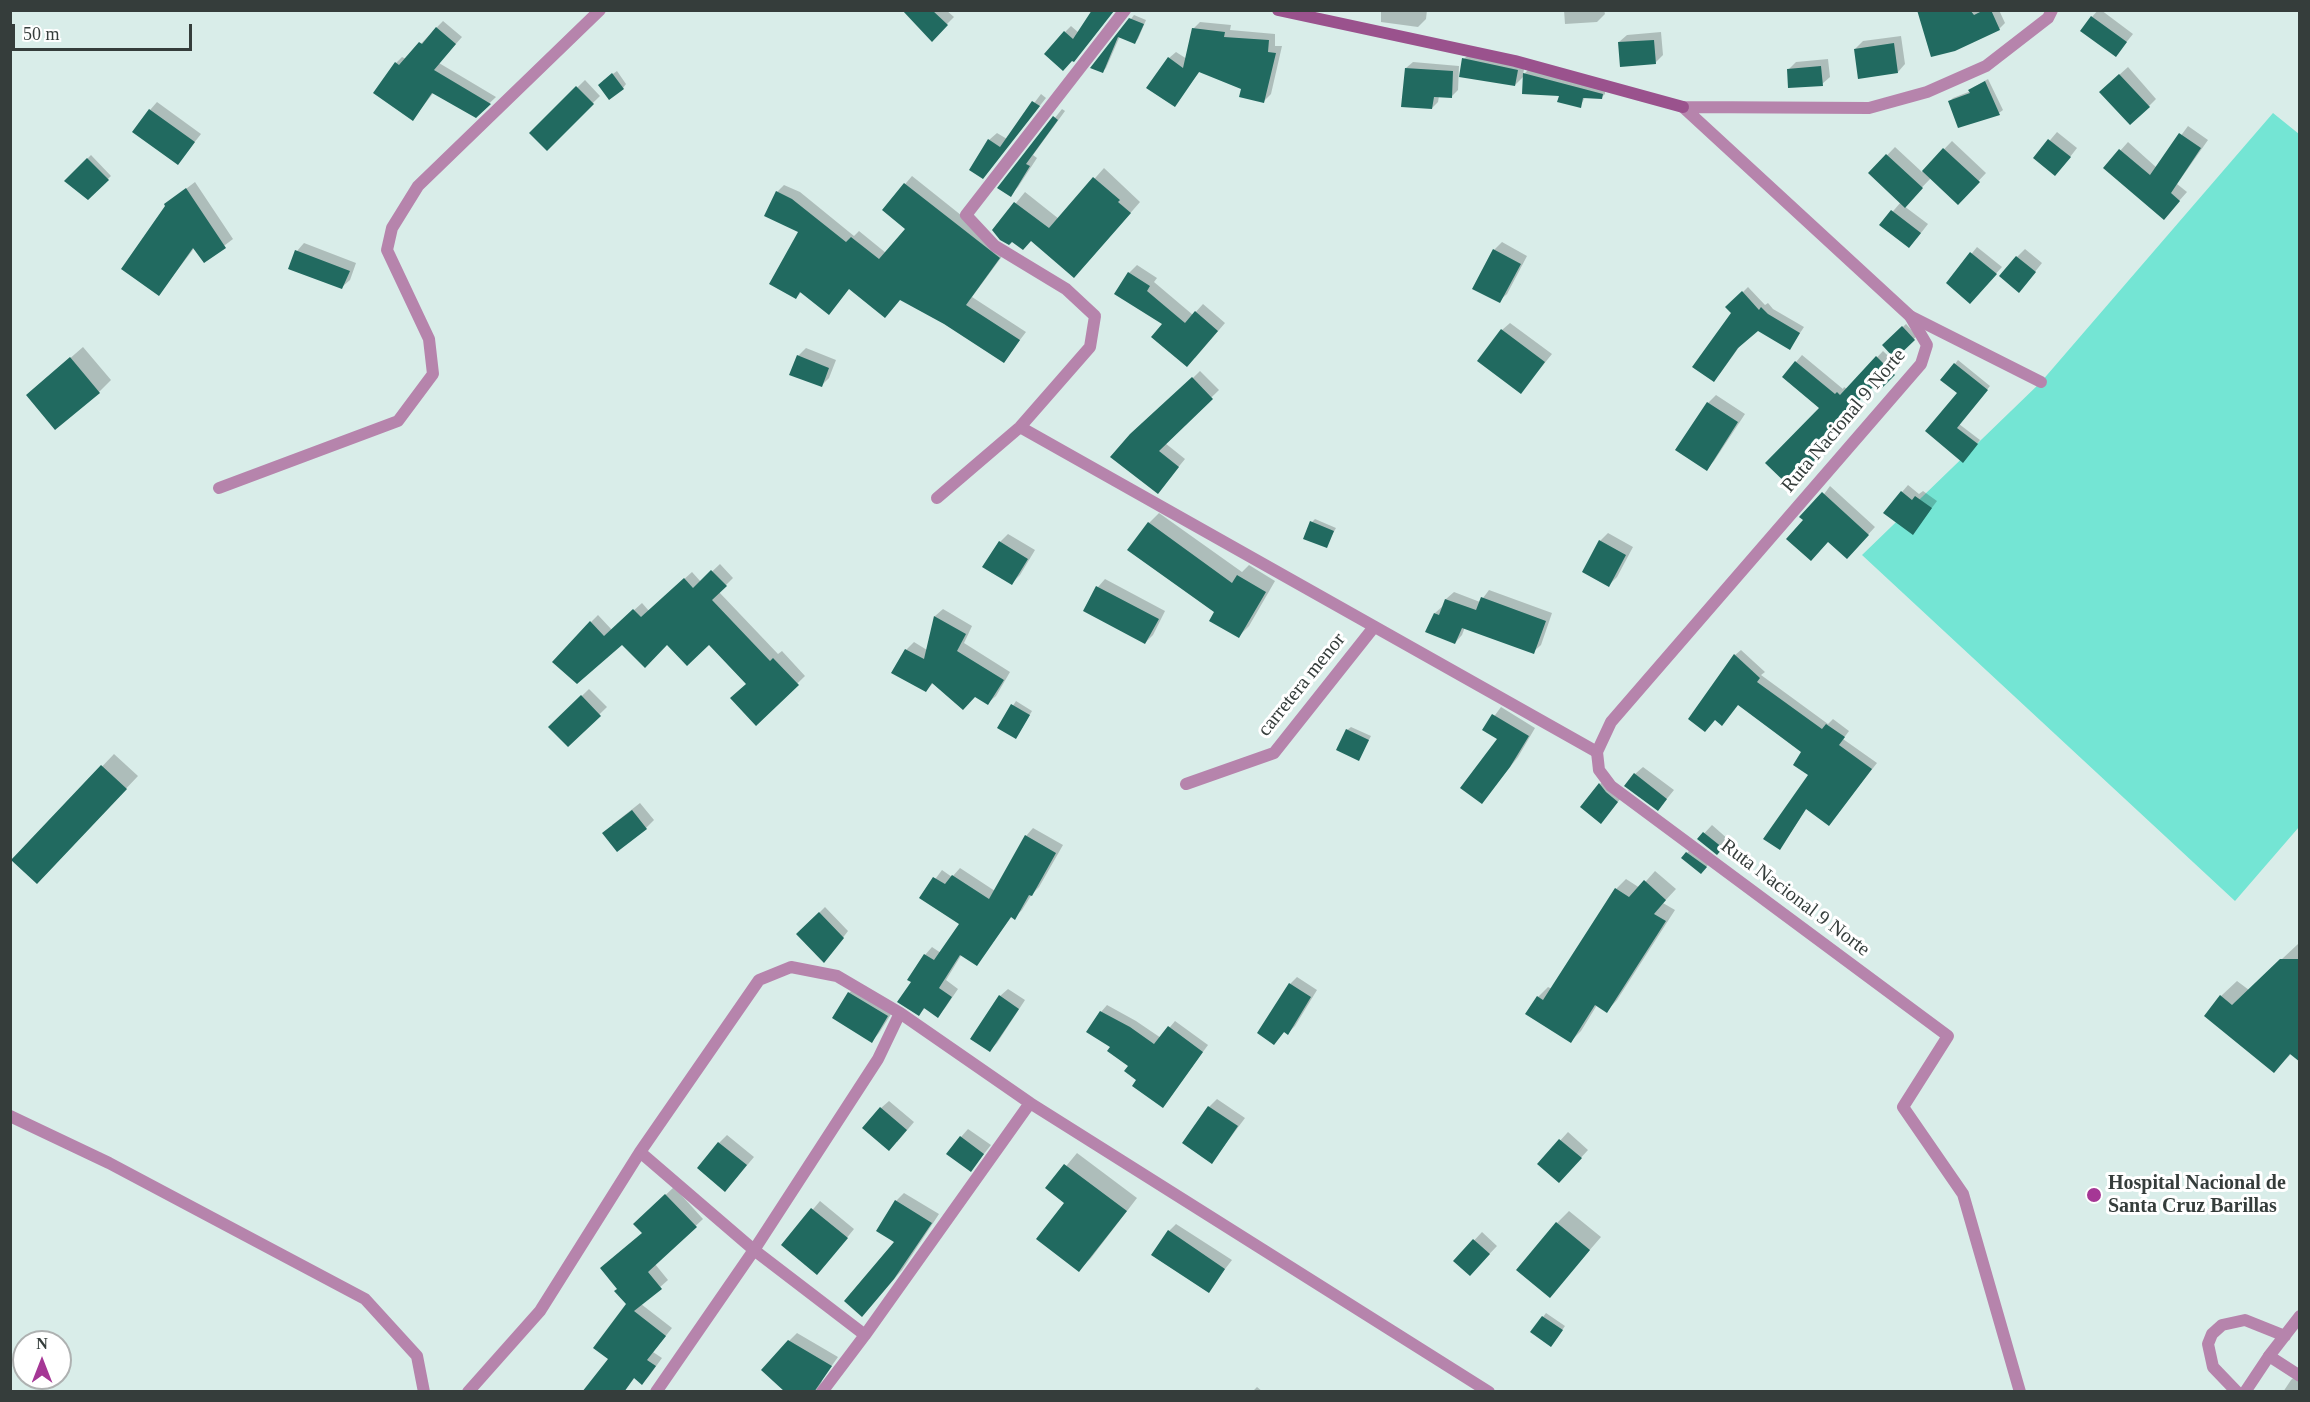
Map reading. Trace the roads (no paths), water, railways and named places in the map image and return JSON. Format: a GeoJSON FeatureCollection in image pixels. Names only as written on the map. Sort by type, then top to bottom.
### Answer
{"type":"FeatureCollection","features":[{"type":"Feature","properties":{"kind":"main road","name":"Ruta Nacional 9 Norte"},"geometry":{"type":"LineString","coordinates":[[1278,10],[1515,62],[1683,107]]}},
{"type":"Feature","properties":{"kind":"street"},"geometry":{"type":"LineString","coordinates":[[219,488],[398,421],[433,374],[429,339],[387,250],[392,228],[418,186],[600,10]]}},
{"type":"Feature","properties":{"kind":"street"},"geometry":{"type":"LineString","coordinates":[[937,498],[1020,427],[1090,347],[1095,316],[1066,290],[995,246],[966,215],[1125,10]]}},
{"type":"Feature","properties":{"kind":"street"},"geometry":{"type":"LineString","coordinates":[[1683,107],[1869,108],[1927,92],[1986,66],[2048,18],[2052,10]]}},
{"type":"Feature","properties":{"kind":"street","name":"Ruta Nacional 9 Norte"},"geometry":{"type":"LineString","coordinates":[[1683,107],[1910,316],[1927,345],[1921,364],[1611,722],[1597,752],[1599,770],[1611,786],[1948,1036],[1903,1107],[1963,1194],[2020,1392]]}},
{"type":"Feature","properties":{"kind":"street"},"geometry":{"type":"LineString","coordinates":[[1910,316],[2041,382]]}},
{"type":"Feature","properties":{"kind":"street"},"geometry":{"type":"LineString","coordinates":[[1020,427],[1597,752]]}},
{"type":"Feature","properties":{"kind":"street","name":"carretera menor"},"geometry":{"type":"LineString","coordinates":[[1186,784],[1274,753],[1374,627]]}},
{"type":"Feature","properties":{"kind":"street"},"geometry":{"type":"LineString","coordinates":[[468,1392],[540,1311],[640,1152],[759,980],[791,967],[837,976],[900,1013],[1030,1103],[1484,1390]]}},
{"type":"Feature","properties":{"kind":"street"},"geometry":{"type":"LineString","coordinates":[[656,1392],[754,1250],[878,1059],[900,1013]]}},
{"type":"Feature","properties":{"kind":"street"},"geometry":{"type":"LineString","coordinates":[[822,1392],[1030,1103]]}},
{"type":"Feature","properties":{"kind":"street"},"geometry":{"type":"LineString","coordinates":[[10,1116],[110,1163],[365,1299],[417,1356],[424,1392]]}},
{"type":"Feature","properties":{"kind":"street"},"geometry":{"type":"LineString","coordinates":[[640,1152],[754,1250],[865,1335]]}},
{"type":"Feature","properties":{"kind":"street"},"geometry":{"type":"LineString","coordinates":[[2245,1392],[2300,1316]]}},
{"type":"Feature","properties":{"kind":"street"},"geometry":{"type":"LineString","coordinates":[[2237,1392],[2213,1367],[2208,1344],[2212,1334],[2222,1324],[2246,1320],[2284,1336]]}},
{"type":"Feature","properties":{"kind":"street"},"geometry":{"type":"LineString","coordinates":[[2270,1356],[2300,1376]]}},
{"type":"Feature","properties":{"kind":"place","name":"Hospital Nacional de Santa Cruz Barillas"},"geometry":{"type":"Point","coordinates":[2094,1195]}}]}
